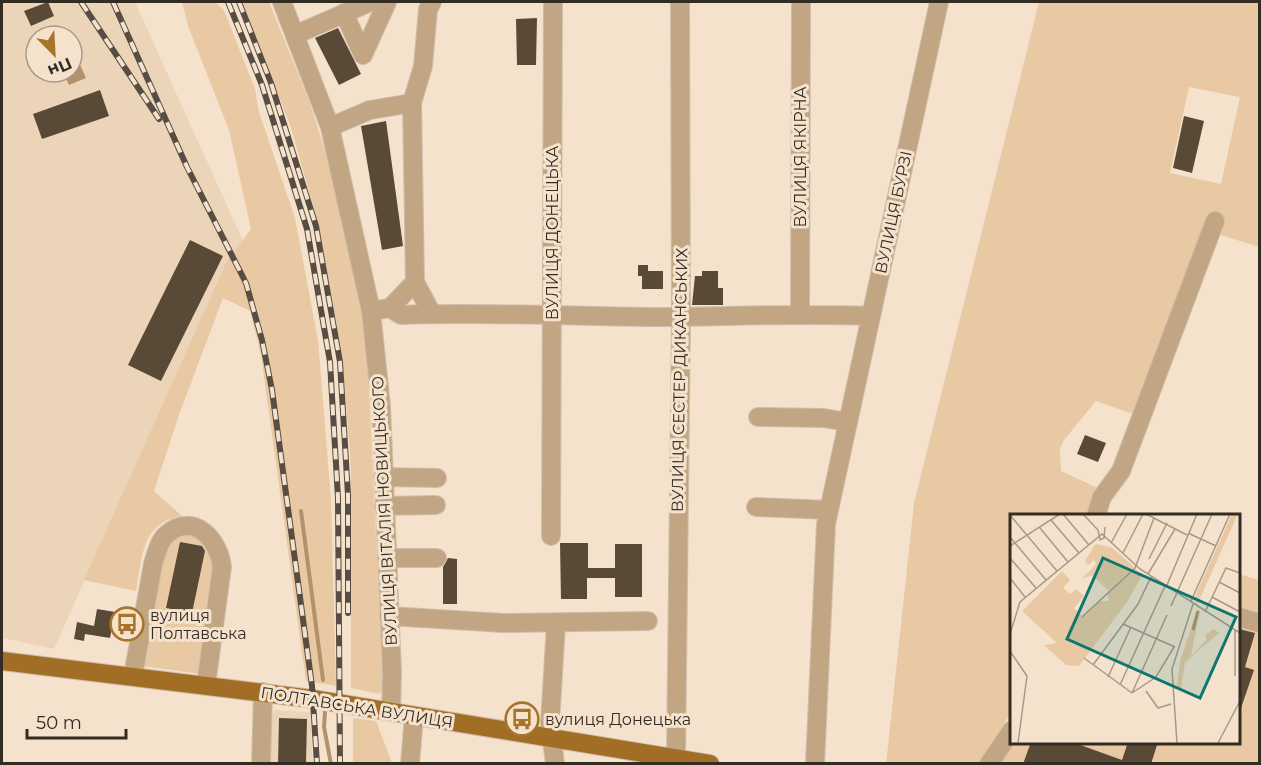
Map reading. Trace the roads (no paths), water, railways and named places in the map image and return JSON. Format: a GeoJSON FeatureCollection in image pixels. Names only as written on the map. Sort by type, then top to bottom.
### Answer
{"type":"FeatureCollection","features":[{"type":"Feature","properties":{"kind":"main road","name":"ПОЛТАВСЬКА ВУЛИЦЯ"},"geometry":{"type":"LineString","coordinates":[[2,661],[263,692],[391,711],[664,759],[710,764]]}},
{"type":"Feature","properties":{"kind":"street","name":"ВУЛИЦЯ ВІТАЛІЯ НОВИЦЬКОГО"},"geometry":{"type":"LineString","coordinates":[[282,2],[330,127],[371,311],[381,406],[391,711]]}},
{"type":"Feature","properties":{"kind":"street"},"geometry":{"type":"LineString","coordinates":[[295,34],[370,2]]}},
{"type":"Feature","properties":{"kind":"street"},"geometry":{"type":"LineString","coordinates":[[344,13],[363,55],[387,2]]}},
{"type":"Feature","properties":{"kind":"street"},"geometry":{"type":"LineString","coordinates":[[432,2],[428,9],[423,66],[412,103],[415,282],[432,314]]}},
{"type":"Feature","properties":{"kind":"street","name":"ВУЛИЦЯ ДОНЕЦЬКА"},"geometry":{"type":"LineString","coordinates":[[551,536],[553,2]]}},
{"type":"Feature","properties":{"kind":"street","name":"ВУЛИЦЯ СЕСТЕР ДИКАНСЬКИХ"},"geometry":{"type":"LineString","coordinates":[[664,759],[681,317],[680,2]]}},
{"type":"Feature","properties":{"kind":"street","name":"ВУЛИЦЯ ЯКІРНА"},"geometry":{"type":"LineString","coordinates":[[800,313],[801,2]]}},
{"type":"Feature","properties":{"kind":"street","name":"ВУЛИЦЯ БУРЗІ"},"geometry":{"type":"LineString","coordinates":[[814,764],[829,510],[939,2]]}},
{"type":"Feature","properties":{"kind":"street"},"geometry":{"type":"LineString","coordinates":[[330,127],[370,110],[412,103]]}},
{"type":"Feature","properties":{"kind":"street"},"geometry":{"type":"LineString","coordinates":[[1097,514],[1102,497],[1121,471],[1215,221]]}},
{"type":"Feature","properties":{"kind":"street"},"geometry":{"type":"LineString","coordinates":[[371,311],[390,308],[415,282]]}},
{"type":"Feature","properties":{"kind":"street"},"geometry":{"type":"LineString","coordinates":[[390,308],[401,315],[681,317],[800,313],[870,316]]}},
{"type":"Feature","properties":{"kind":"street"},"geometry":{"type":"LineString","coordinates":[[758,417],[824,418],[847,422]]}},
{"type":"Feature","properties":{"kind":"street"},"geometry":{"type":"LineString","coordinates":[[383,477],[436,478]]}},
{"type":"Feature","properties":{"kind":"street"},"geometry":{"type":"LineString","coordinates":[[384,506],[436,506]]}},
{"type":"Feature","properties":{"kind":"street"},"geometry":{"type":"LineString","coordinates":[[756,507],[829,510]]}},
{"type":"Feature","properties":{"kind":"street"},"geometry":{"type":"LineString","coordinates":[[133,676],[153,564],[158,549],[165,535],[177,528],[191,527],[204,531],[214,540],[221,554],[222,567],[206,685]]}},
{"type":"Feature","properties":{"kind":"street"},"geometry":{"type":"LineString","coordinates":[[387,558],[437,558]]}},
{"type":"Feature","properties":{"kind":"street"},"geometry":{"type":"LineString","coordinates":[[389,616],[556,624],[648,621]]}},
{"type":"Feature","properties":{"kind":"street"},"geometry":{"type":"LineString","coordinates":[[1240,617],[1260,623]]}},
{"type":"Feature","properties":{"kind":"street"},"geometry":{"type":"LineString","coordinates":[[555,764],[550,723],[556,624]]}},
{"type":"Feature","properties":{"kind":"street"},"geometry":{"type":"LineString","coordinates":[[261,764],[263,692]]}},
{"type":"Feature","properties":{"kind":"street"},"geometry":{"type":"LineString","coordinates":[[410,764],[414,716]]}},
{"type":"Feature","properties":{"kind":"street"},"geometry":{"type":"LineString","coordinates":[[989,764],[1010,733]]}},
{"type":"Feature","properties":{"kind":"waterway"},"geometry":{"type":"LineString","coordinates":[[301,511],[323,680]]}},
{"type":"Feature","properties":{"kind":"waterway"},"geometry":{"type":"LineString","coordinates":[[325,712],[324,727],[331,764]]}},
{"type":"Feature","properties":{"kind":"railway"},"geometry":{"type":"LineString","coordinates":[[81,2],[159,119]]}},
{"type":"Feature","properties":{"kind":"railway"},"geometry":{"type":"LineString","coordinates":[[113,2],[187,167],[246,283],[262,340],[272,390],[312,686],[317,764]]}},
{"type":"Feature","properties":{"kind":"railway"},"geometry":{"type":"LineString","coordinates":[[228,2],[262,85],[307,229],[330,362],[338,498],[340,764]]}},
{"type":"Feature","properties":{"kind":"railway"},"geometry":{"type":"LineString","coordinates":[[239,2],[271,83],[316,226],[340,362],[348,495],[348,613]]}},
{"type":"Feature","properties":{"kind":"place","name":"вулиця Полтавська"},"geometry":{"type":"Point","coordinates":[127,624]}},
{"type":"Feature","properties":{"kind":"place","name":"вулиця Донецька"},"geometry":{"type":"Point","coordinates":[522,719]}}]}
